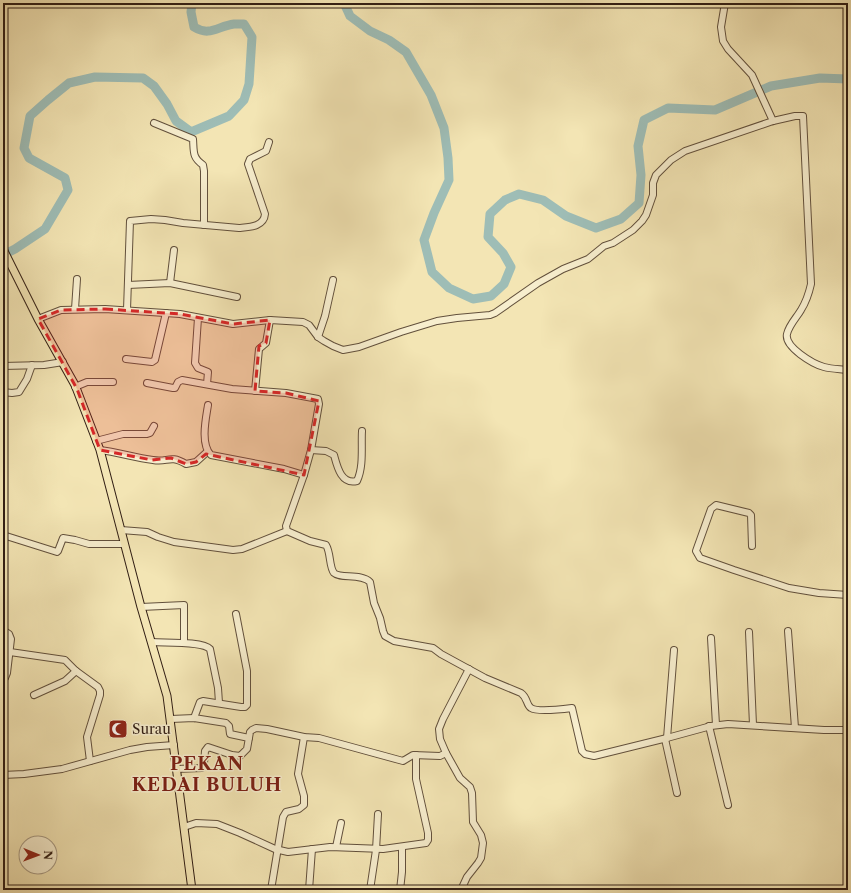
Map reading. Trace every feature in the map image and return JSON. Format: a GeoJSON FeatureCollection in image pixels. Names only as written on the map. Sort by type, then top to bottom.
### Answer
{"type":"FeatureCollection","features":[{"type":"Feature","properties":{"kind":"main road"},"geometry":{"type":"LineString","coordinates":[[3,249],[38,319],[76,387],[100,450],[141,607],[165,685],[171,719],[192,890]]}},
{"type":"Feature","properties":{"kind":"street"},"geometry":{"type":"LineString","coordinates":[[724,3],[721,27],[723,40],[728,49],[752,75],[757,83],[773,121]]}},
{"type":"Feature","properties":{"kind":"street"},"geometry":{"type":"LineString","coordinates":[[38,319],[61,310],[75,309],[127,310],[166,313],[233,324],[270,320],[306,323],[318,337],[343,350],[367,345],[401,332],[437,321],[490,315],[538,283],[562,269],[588,259],[604,246],[613,243],[633,230],[646,215],[653,195],[653,182],[656,175],[671,160],[685,150],[773,121],[795,116],[803,116],[811,284],[806,301],[789,330],[787,338],[796,350],[814,363],[825,367],[848,370]]}},
{"type":"Feature","properties":{"kind":"street"},"geometry":{"type":"LineString","coordinates":[[154,123],[193,140],[194,155],[203,165],[204,171],[204,225]]}},
{"type":"Feature","properties":{"kind":"street"},"geometry":{"type":"LineString","coordinates":[[127,310],[130,221],[165,220],[238,228],[253,226],[263,222],[265,214],[248,164],[250,159],[268,149],[269,142]]}},
{"type":"Feature","properties":{"kind":"street"},"geometry":{"type":"LineString","coordinates":[[170,283],[174,250]]}},
{"type":"Feature","properties":{"kind":"street"},"geometry":{"type":"LineString","coordinates":[[75,309],[77,279]]}},
{"type":"Feature","properties":{"kind":"street"},"geometry":{"type":"LineString","coordinates":[[318,337],[325,316],[333,280]]}},
{"type":"Feature","properties":{"kind":"street"},"geometry":{"type":"LineString","coordinates":[[128,285],[170,283],[237,297]]}},
{"type":"Feature","properties":{"kind":"street"},"geometry":{"type":"LineString","coordinates":[[126,359],[152,362],[155,360],[166,313]]}},
{"type":"Feature","properties":{"kind":"street"},"geometry":{"type":"LineString","coordinates":[[198,318],[195,363],[198,368],[208,372],[207,384]]}},
{"type":"Feature","properties":{"kind":"street"},"geometry":{"type":"LineString","coordinates":[[256,391],[259,349],[266,343],[270,320]]}},
{"type":"Feature","properties":{"kind":"street"},"geometry":{"type":"LineString","coordinates":[[3,366],[32,366],[63,362]]}},
{"type":"Feature","properties":{"kind":"street"},"geometry":{"type":"LineString","coordinates":[[3,392],[19,392],[25,383],[32,366]]}},
{"type":"Feature","properties":{"kind":"street"},"geometry":{"type":"LineString","coordinates":[[147,383],[175,388],[178,382],[182,380],[232,389],[286,393],[318,399],[319,404],[311,450],[304,476],[286,526],[287,531]]}},
{"type":"Feature","properties":{"kind":"street"},"geometry":{"type":"LineString","coordinates":[[76,387],[87,382],[113,382]]}},
{"type":"Feature","properties":{"kind":"street"},"geometry":{"type":"LineString","coordinates":[[208,405],[205,432],[206,447],[210,454],[284,469],[304,476]]}},
{"type":"Feature","properties":{"kind":"street"},"geometry":{"type":"LineString","coordinates":[[96,441],[123,434],[147,434],[150,433],[154,426]]}},
{"type":"Feature","properties":{"kind":"street"},"geometry":{"type":"LineString","coordinates":[[311,450],[326,451],[334,455],[342,476],[349,481],[357,481],[361,466],[362,431]]}},
{"type":"Feature","properties":{"kind":"street"},"geometry":{"type":"LineString","coordinates":[[100,450],[152,460],[171,458],[180,460],[186,464],[196,462],[208,452]]}},
{"type":"Feature","properties":{"kind":"street"},"geometry":{"type":"LineString","coordinates":[[752,546],[751,515],[749,513],[716,505],[711,509],[696,551],[700,558],[789,588],[812,592],[848,595]]}},
{"type":"Feature","properties":{"kind":"street"},"geometry":{"type":"LineString","coordinates":[[121,530],[147,532],[174,542],[233,550],[242,549],[287,531],[310,541],[326,545],[329,550],[332,569],[337,574],[364,578],[370,582],[374,603],[385,636],[394,641],[432,648],[485,678],[526,696],[528,706],[533,709],[572,708],[582,751],[589,756],[666,739],[713,725],[728,724],[848,730]]}},
{"type":"Feature","properties":{"kind":"street"},"geometry":{"type":"LineString","coordinates":[[3,535],[57,552],[63,538],[89,544],[124,544]]}},
{"type":"Feature","properties":{"kind":"street"},"geometry":{"type":"LineString","coordinates":[[141,607],[184,605],[184,643]]}},
{"type":"Feature","properties":{"kind":"street"},"geometry":{"type":"LineString","coordinates":[[194,718],[200,702],[203,701],[241,707],[245,707],[247,705],[247,671],[236,614]]}},
{"type":"Feature","properties":{"kind":"street"},"geometry":{"type":"LineString","coordinates":[[3,630],[10,636],[10,652],[7,673],[5,678],[3,678]]}},
{"type":"Feature","properties":{"kind":"street"},"geometry":{"type":"LineString","coordinates":[[788,631],[796,728]]}},
{"type":"Feature","properties":{"kind":"street"},"geometry":{"type":"LineString","coordinates":[[750,632],[753,725]]}},
{"type":"Feature","properties":{"kind":"street"},"geometry":{"type":"LineString","coordinates":[[711,638],[713,725],[728,805]]}},
{"type":"Feature","properties":{"kind":"street"},"geometry":{"type":"LineString","coordinates":[[152,642],[184,643],[207,646],[210,649],[218,688],[219,703]]}},
{"type":"Feature","properties":{"kind":"street"},"geometry":{"type":"LineString","coordinates":[[674,650],[666,739],[677,793]]}},
{"type":"Feature","properties":{"kind":"street"},"geometry":{"type":"LineString","coordinates":[[10,652],[65,660],[76,671],[98,687],[100,696],[87,737],[90,761]]}},
{"type":"Feature","properties":{"kind":"street"},"geometry":{"type":"LineString","coordinates":[[461,890],[467,877],[481,858],[483,844],[481,835],[473,822],[472,793],[470,787],[460,778],[446,753],[439,733],[440,724],[469,669]]}},
{"type":"Feature","properties":{"kind":"street"},"geometry":{"type":"LineString","coordinates":[[34,695],[65,681],[76,671]]}},
{"type":"Feature","properties":{"kind":"street"},"geometry":{"type":"LineString","coordinates":[[171,719],[194,718],[226,723],[229,726],[230,734],[249,738]]}},
{"type":"Feature","properties":{"kind":"street"},"geometry":{"type":"LineString","coordinates":[[176,769],[202,768],[204,763],[204,751],[208,747],[232,755],[240,756],[246,752],[252,730],[256,728],[323,739],[402,761],[416,755],[440,756],[446,753]]}},
{"type":"Feature","properties":{"kind":"street"},"geometry":{"type":"LineString","coordinates":[[271,890],[284,814],[289,811],[299,809],[304,805],[304,796],[298,774],[304,737]]}},
{"type":"Feature","properties":{"kind":"street"},"geometry":{"type":"LineString","coordinates":[[3,774],[24,774],[62,769],[147,747],[174,746]]}},
{"type":"Feature","properties":{"kind":"street"},"geometry":{"type":"LineString","coordinates":[[184,827],[193,823],[217,824],[277,850],[288,852],[336,847],[376,850],[402,848],[426,843],[428,840],[427,826],[416,779],[416,755]]}},
{"type":"Feature","properties":{"kind":"street"},"geometry":{"type":"LineString","coordinates":[[370,890],[376,850],[378,814]]}},
{"type":"Feature","properties":{"kind":"street"},"geometry":{"type":"LineString","coordinates":[[336,847],[340,823]]}},
{"type":"Feature","properties":{"kind":"street"},"geometry":{"type":"LineString","coordinates":[[400,890],[402,848]]}},
{"type":"Feature","properties":{"kind":"street"},"geometry":{"type":"LineString","coordinates":[[309,890],[312,849]]}},
{"type":"Feature","properties":{"kind":"highlighted area"},"geometry":{"type":"Polygon","coordinates":[[[105,309],[180,314],[233,324],[270,320],[266,343],[259,346],[255,391],[286,393],[319,401],[304,475],[206,454],[196,462],[186,464],[171,458],[152,460],[100,450],[77,389],[38,319],[61,310],[105,309]]]}},
{"type":"Feature","properties":{"kind":"waterway"},"geometry":{"type":"LineString","coordinates":[[3,255],[15,249],[45,229],[68,190],[65,178],[29,158],[24,148],[30,116],[69,83],[95,77],[143,78],[154,86],[167,104],[176,121],[191,132],[229,116],[244,100],[249,84],[252,37],[244,24],[228,25],[209,31],[200,30],[194,27],[191,12],[192,3]]}},
{"type":"Feature","properties":{"kind":"waterway"},"geometry":{"type":"LineString","coordinates":[[344,3],[350,16],[370,31],[389,40],[406,52],[431,95],[444,128],[449,180],[424,240],[432,272],[449,288],[473,299],[491,296],[504,284],[511,267],[503,253],[488,237],[490,214],[505,200],[519,194],[543,200],[566,216],[596,228],[621,219],[639,203],[641,175],[638,146],[644,120],[668,108],[715,110],[771,86],[820,78],[848,79]]}},
{"type":"Feature","properties":{"kind":"place","name":"Surau"},"geometry":{"type":"Point","coordinates":[118,729]}},
{"type":"Feature","properties":{"kind":"district","name":"PEKAN KEDAI BULUH"},"geometry":{"type":"Point","coordinates":[207,774]}}]}
